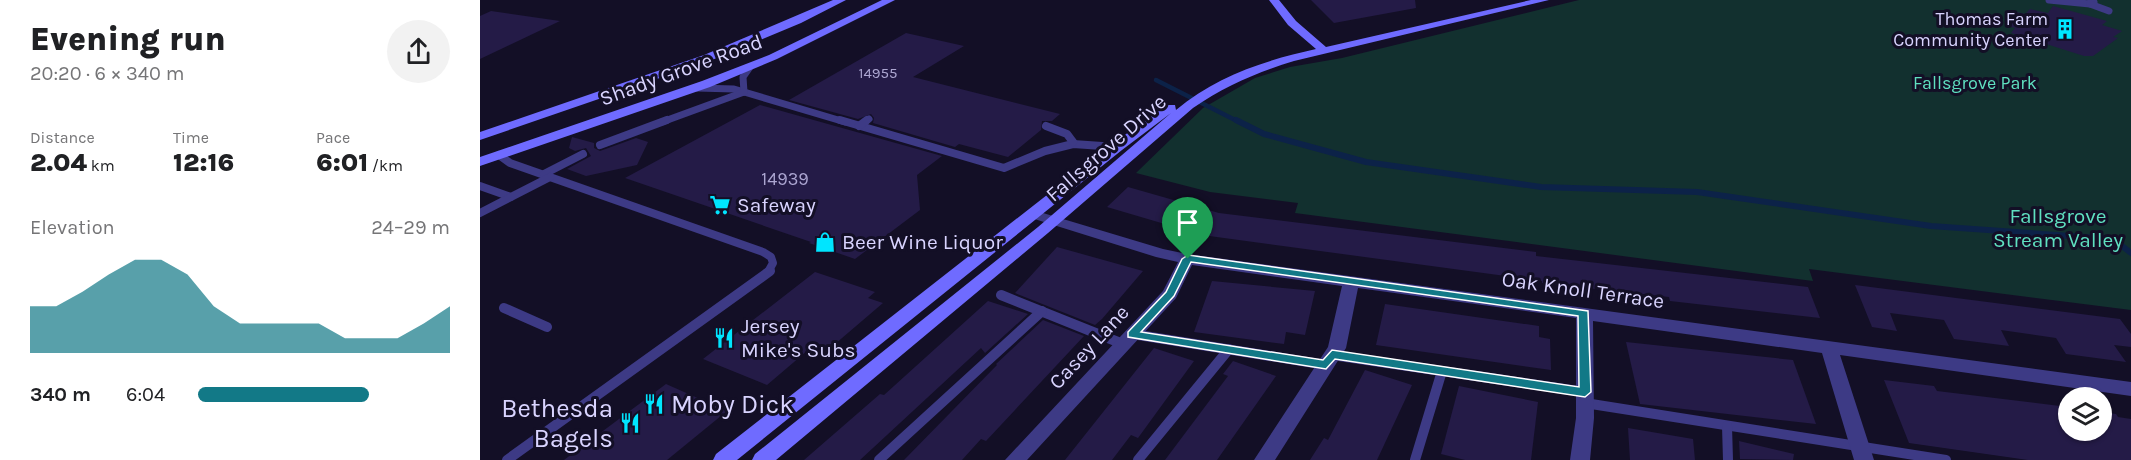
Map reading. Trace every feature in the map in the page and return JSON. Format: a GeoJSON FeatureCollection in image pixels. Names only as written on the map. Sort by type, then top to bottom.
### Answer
{"type":"FeatureCollection","features":[{"type":"Feature","properties":{"kind":"street","name":"Shady Grove Road"},"geometry":{"type":"LineString","coordinates":[[480,136],[682,68],[743,45],[841,0]]}},
{"type":"Feature","properties":{"kind":"street","name":"Shady Grove Road"},"geometry":{"type":"LineString","coordinates":[[480,162],[695,88],[835,29],[890,0]]}},
{"type":"Feature","properties":{"kind":"street"},"geometry":{"type":"LineString","coordinates":[[1274,0],[1292,23],[1321,48]]}},
{"type":"Feature","properties":{"kind":"street","name":"Fallsgrove Drive"},"geometry":{"type":"LineString","coordinates":[[1321,48],[1503,0]]}},
{"type":"Feature","properties":{"kind":"street","name":"Fallsgrove Drive"},"geometry":{"type":"LineString","coordinates":[[762,460],[1055,220],[1213,79],[1254,62],[1544,0]]}},
{"type":"Feature","properties":{"kind":"street","name":"Fallsgrove Drive"},"geometry":{"type":"LineString","coordinates":[[723,460],[1117,147],[1191,98]]}},
{"type":"Feature","properties":{"kind":"street","name":"Oak Knoll Terrace"},"geometry":{"type":"LineString","coordinates":[[1033,214],[1161,254],[1188,259],[2131,389]]}},
{"type":"Feature","properties":{"kind":"street","name":"Casey Lane"},"geometry":{"type":"LineString","coordinates":[[1015,460],[1170,294],[1188,259]]}},
{"type":"Feature","properties":{"kind":"street"},"geometry":{"type":"LineString","coordinates":[[1263,460],[1336,348],[1351,281]]}},
{"type":"Feature","properties":{"kind":"street"},"geometry":{"type":"LineString","coordinates":[[1580,460],[1585,398],[1584,313]]}},
{"type":"Feature","properties":{"kind":"street"},"geometry":{"type":"LineString","coordinates":[[1829,347],[1862,453]]}},
{"type":"Feature","properties":{"kind":"lane"},"geometry":{"type":"LineString","coordinates":[[2049,0],[2091,2],[2109,11]]}},
{"type":"Feature","properties":{"kind":"lane"},"geometry":{"type":"LineString","coordinates":[[744,92],[743,77],[750,66]]}},
{"type":"Feature","properties":{"kind":"lane"},"geometry":{"type":"LineString","coordinates":[[695,88],[744,92],[1004,168],[1074,142],[1100,143],[1117,147]]}},
{"type":"Feature","properties":{"kind":"lane"},"geometry":{"type":"LineString","coordinates":[[600,145],[628,132],[719,105],[744,92]]}},
{"type":"Feature","properties":{"kind":"lane"},"geometry":{"type":"LineString","coordinates":[[859,126],[869,119]]}},
{"type":"Feature","properties":{"kind":"lane"},"geometry":{"type":"LineString","coordinates":[[1046,126],[1067,134],[1074,142]]}},
{"type":"Feature","properties":{"kind":"lane"},"geometry":{"type":"LineString","coordinates":[[480,213],[583,154]]}},
{"type":"Feature","properties":{"kind":"lane"},"geometry":{"type":"LineString","coordinates":[[499,155],[510,163],[763,252],[771,257],[773,263],[771,270],[507,460]]}},
{"type":"Feature","properties":{"kind":"lane"},"geometry":{"type":"LineString","coordinates":[[480,186],[511,197]]}},
{"type":"Feature","properties":{"kind":"lane"},"geometry":{"type":"LineString","coordinates":[[1001,295],[1128,339],[1442,371],[1862,453],[1946,460]]}},
{"type":"Feature","properties":{"kind":"lane"},"geometry":{"type":"LineString","coordinates":[[504,308],[547,327]]}},
{"type":"Feature","properties":{"kind":"lane"},"geometry":{"type":"LineString","coordinates":[[879,460],[1042,311]]}},
{"type":"Feature","properties":{"kind":"lane"},"geometry":{"type":"LineString","coordinates":[[1138,460],[1229,349]]}},
{"type":"Feature","properties":{"kind":"lane"},"geometry":{"type":"LineString","coordinates":[[1415,460],[1442,371]]}},
{"type":"Feature","properties":{"kind":"lane"},"geometry":{"type":"LineString","coordinates":[[1727,426],[1728,460]]}},
{"type":"Feature","properties":{"kind":"green space"},"geometry":{"type":"Polygon","coordinates":[[[1579,0],[2131,0],[2131,310],[1809,269],[1813,281],[1295,213],[1298,203],[1210,192],[1136,173],[1203,108],[1255,78],[1290,67],[1342,58],[1579,0]]]}},
{"type":"Feature","properties":{"kind":"building"},"geometry":{"type":"Polygon","coordinates":[[[1311,0],[1415,0],[1416,8],[1334,23],[1311,0]]]}},
{"type":"Feature","properties":{"kind":"building","name":"Thomas Farm Community Center"},"geometry":{"type":"Polygon","coordinates":[[[2053,6],[2107,21],[2102,25],[2122,31],[2113,37],[2118,38],[2093,56],[2084,56],[2011,33],[2015,28],[2007,26],[2017,12],[2025,14],[2030,9],[2048,13],[2053,6]]]}},
{"type":"Feature","properties":{"kind":"building"},"geometry":{"type":"Polygon","coordinates":[[[491,11],[560,21],[480,59],[480,16],[491,11]]]}},
{"type":"Feature","properties":{"kind":"building"},"geometry":{"type":"Polygon","coordinates":[[[906,33],[964,46],[913,77],[1060,114],[1052,121],[1042,121],[1041,130],[1008,157],[959,144],[955,147],[873,123],[874,118],[871,114],[858,119],[789,100],[906,33]]]}},
{"type":"Feature","properties":{"kind":"building"},"geometry":{"type":"Polygon","coordinates":[[[760,105],[942,156],[917,175],[920,210],[855,259],[625,178],[760,105]]]}},
{"type":"Feature","properties":{"kind":"building"},"geometry":{"type":"Polygon","coordinates":[[[572,137],[594,143],[594,148],[600,151],[636,138],[648,142],[637,165],[586,176],[567,169],[591,156],[586,148],[575,151],[569,148],[572,137]]]}},
{"type":"Feature","properties":{"kind":"building"},"geometry":{"type":"Polygon","coordinates":[[[1128,187],[1219,213],[1536,252],[1536,256],[1808,287],[1820,318],[1670,301],[1669,297],[1542,283],[1542,281],[1202,235],[1107,207],[1128,187]]]}},
{"type":"Feature","properties":{"kind":"building"},"geometry":{"type":"Polygon","coordinates":[[[1057,247],[1143,271],[1095,325],[1015,293],[1057,247]]]}},
{"type":"Feature","properties":{"kind":"building"},"geometry":{"type":"Polygon","coordinates":[[[815,272],[875,292],[868,298],[883,303],[828,350],[814,345],[767,385],[703,359],[815,272]]]}},
{"type":"Feature","properties":{"kind":"building"},"geometry":{"type":"Polygon","coordinates":[[[1212,281],[1315,291],[1305,335],[1286,332],[1284,344],[1194,332],[1212,281]]]}},
{"type":"Feature","properties":{"kind":"building"},"geometry":{"type":"Polygon","coordinates":[[[1855,285],[2120,319],[2131,334],[2131,347],[2114,345],[2126,362],[2066,354],[2056,338],[2001,330],[2009,346],[1954,339],[1944,320],[1890,313],[1897,331],[1872,327],[1855,285]]]}},
{"type":"Feature","properties":{"kind":"building"},"geometry":{"type":"Polygon","coordinates":[[[988,301],[1028,314],[985,353],[981,348],[860,460],[804,460],[880,394],[884,395],[988,301]]]}},
{"type":"Feature","properties":{"kind":"building"},"geometry":{"type":"Polygon","coordinates":[[[1385,304],[1539,326],[1539,337],[1550,339],[1551,370],[1376,345],[1385,304]]]}},
{"type":"Feature","properties":{"kind":"building"},"geometry":{"type":"Polygon","coordinates":[[[1043,320],[1084,336],[986,441],[981,439],[962,460],[904,460],[996,364],[1043,320]]]}},
{"type":"Feature","properties":{"kind":"building"},"geometry":{"type":"Polygon","coordinates":[[[1626,342],[1793,360],[1816,424],[1640,404],[1626,342]]]}},
{"type":"Feature","properties":{"kind":"building"},"geometry":{"type":"Polygon","coordinates":[[[1154,348],[1194,361],[1138,438],[1131,435],[1112,460],[1065,460],[1154,348]]]}},
{"type":"Feature","properties":{"kind":"building"},"geometry":{"type":"Polygon","coordinates":[[[1233,361],[1276,376],[1217,460],[1165,460],[1228,376],[1223,374],[1233,361]]]}},
{"type":"Feature","properties":{"kind":"building"},"geometry":{"type":"Polygon","coordinates":[[[1365,370],[1412,385],[1377,460],[1310,460],[1324,438],[1328,440],[1365,370]]]}},
{"type":"Feature","properties":{"kind":"building"},"geometry":{"type":"Polygon","coordinates":[[[1884,380],[1934,386],[1937,391],[2058,406],[2058,441],[2112,441],[2112,413],[2131,419],[2131,460],[2028,460],[1909,443],[1884,380]]]}},
{"type":"Feature","properties":{"kind":"building"},"geometry":{"type":"Polygon","coordinates":[[[666,384],[727,411],[667,460],[564,460],[666,384]]]}},
{"type":"Feature","properties":{"kind":"building"},"geometry":{"type":"Polygon","coordinates":[[[1459,386],[1538,402],[1531,460],[1465,460],[1441,454],[1459,386]]]}},
{"type":"Feature","properties":{"kind":"building"},"geometry":{"type":"Polygon","coordinates":[[[1628,428],[1693,439],[1695,460],[1630,460],[1628,428]]]}},
{"type":"Feature","properties":{"kind":"building"},"geometry":{"type":"Polygon","coordinates":[[[1739,441],[1794,454],[1793,460],[1740,459],[1739,441]]]}},
{"type":"Feature","properties":{"kind":"waterway"},"geometry":{"type":"LineString","coordinates":[[1156,80],[1239,122]]}},
{"type":"Feature","properties":{"kind":"waterway"},"geometry":{"type":"LineString","coordinates":[[1236,120],[1264,134],[1366,162],[1541,187],[1697,192],[1931,226],[2113,239],[2131,253]]}},
{"type":"Feature","properties":{"kind":"place","name":"Thomas Farm Community Center"},"geometry":{"type":"Point","coordinates":[2065,29]}},
{"type":"Feature","properties":{"kind":"place","name":"Safeway"},"geometry":{"type":"Point","coordinates":[720,205]}},
{"type":"Feature","properties":{"kind":"place","name":"Beer Wine Liquor"},"geometry":{"type":"Point","coordinates":[825,242]}},
{"type":"Feature","properties":{"kind":"place","name":"Jersey Mike's Subs"},"geometry":{"type":"Point","coordinates":[724,338]}},
{"type":"Feature","properties":{"kind":"place","name":"Moby Dick"},"geometry":{"type":"Point","coordinates":[654,404]}},
{"type":"Feature","properties":{"kind":"place","name":"Bethesda Bagels"},"geometry":{"type":"Point","coordinates":[630,423]}},
{"type":"Feature","properties":{"kind":"route"},"geometry":{"type":"LineString","coordinates":[[1188,259],[1584,313],[1585,392],[1332,355],[1326,365],[1132,334],[1170,294],[1188,259]]}},
{"type":"Feature","properties":{"kind":"park label","name":"Fallsgrove Park"},"geometry":{"type":"Point","coordinates":[1975,83]}},
{"type":"Feature","properties":{"kind":"park label","name":"Fallsgrove Stream Valley"},"geometry":{"type":"Point","coordinates":[2058,228]}}]}
